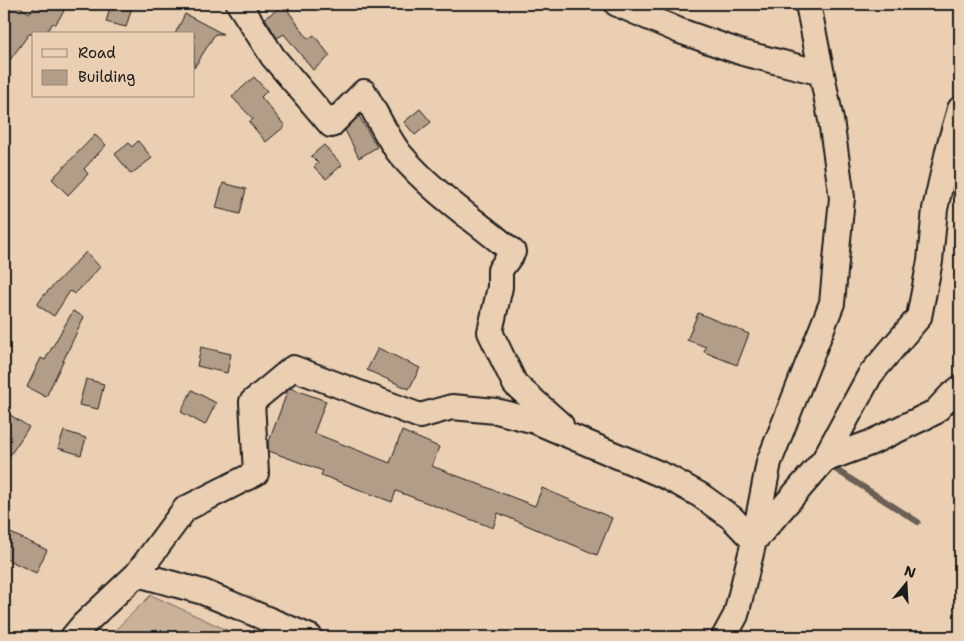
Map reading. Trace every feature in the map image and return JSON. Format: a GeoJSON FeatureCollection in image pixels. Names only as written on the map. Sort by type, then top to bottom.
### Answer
{"type":"FeatureCollection","features":[{"type":"Feature","properties":{"kind":"street"},"geometry":{"type":"LineString","coordinates":[[239,4],[273,57],[331,125],[364,92],[399,153],[428,184],[513,252],[500,270],[500,287],[490,332],[515,384],[574,436]]}},
{"type":"Feature","properties":{"kind":"street"},"geometry":{"type":"LineString","coordinates":[[617,4],[680,31],[743,53],[822,73]]}},
{"type":"Feature","properties":{"kind":"street"},"geometry":{"type":"LineString","coordinates":[[724,637],[736,615],[754,541],[769,462],[832,303],[842,198],[831,120],[808,4]]}},
{"type":"Feature","properties":{"kind":"street"},"geometry":{"type":"LineString","coordinates":[[754,541],[824,460],[870,375],[919,317],[930,260],[935,209],[960,109]]}},
{"type":"Feature","properties":{"kind":"street"},"geometry":{"type":"LineString","coordinates":[[73,637],[83,625],[137,574],[185,509],[256,473],[252,402],[293,368],[420,416],[452,407],[496,411],[535,421],[659,473],[700,495],[732,518],[754,541]]}},
{"type":"Feature","properties":{"kind":"street"},"geometry":{"type":"LineString","coordinates":[[824,460],[870,443],[935,412],[951,394],[960,388]]}},
{"type":"Feature","properties":{"kind":"street"},"geometry":{"type":"LineString","coordinates":[[137,574],[203,592],[310,637]]}},
{"type":"Feature","properties":{"kind":"shaded area"},"geometry":{"type":"Polygon","coordinates":[[[151,595],[242,637],[108,637],[151,595]]]}},
{"type":"Feature","properties":{"kind":"building"},"geometry":{"type":"Polygon","coordinates":[[[8,4],[16,4],[29,13],[38,4],[55,4],[64,11],[55,25],[53,23],[46,32],[32,32],[32,34],[29,34],[4,68],[4,9],[8,4]]]}},
{"type":"Feature","properties":{"kind":"building"},"geometry":{"type":"Polygon","coordinates":[[[111,4],[133,4],[126,27],[106,22],[111,4]]]}},
{"type":"Feature","properties":{"kind":"building"},"geometry":{"type":"Polygon","coordinates":[[[284,5],[308,39],[314,35],[330,56],[313,70],[284,34],[277,38],[265,18],[284,5]]]}},
{"type":"Feature","properties":{"kind":"building"},"geometry":{"type":"Polygon","coordinates":[[[185,14],[223,34],[215,34],[195,66],[195,32],[176,32],[185,14]]]}},
{"type":"Feature","properties":{"kind":"building"},"geometry":{"type":"Polygon","coordinates":[[[254,77],[267,91],[261,97],[285,126],[266,142],[249,122],[253,119],[232,97],[254,77]]]}},
{"type":"Feature","properties":{"kind":"building"},"geometry":{"type":"Polygon","coordinates":[[[420,109],[431,122],[415,135],[404,122],[420,109]]]}},
{"type":"Feature","properties":{"kind":"building"},"geometry":{"type":"Polygon","coordinates":[[[359,116],[377,147],[359,158],[345,130],[359,116]]]}},
{"type":"Feature","properties":{"kind":"building"},"geometry":{"type":"Polygon","coordinates":[[[95,135],[106,145],[84,169],[88,174],[68,195],[52,179],[95,135]]]}},
{"type":"Feature","properties":{"kind":"building"},"geometry":{"type":"Polygon","coordinates":[[[138,141],[152,158],[131,174],[115,154],[129,143],[132,147],[138,141]]]}},
{"type":"Feature","properties":{"kind":"building"},"geometry":{"type":"Polygon","coordinates":[[[324,145],[342,165],[326,179],[314,167],[318,163],[311,156],[324,145]]]}},
{"type":"Feature","properties":{"kind":"building"},"geometry":{"type":"Polygon","coordinates":[[[223,183],[246,189],[240,214],[216,208],[223,183]]]}},
{"type":"Feature","properties":{"kind":"building"},"geometry":{"type":"Polygon","coordinates":[[[86,252],[100,267],[75,294],[70,291],[54,316],[37,305],[44,295],[86,252]]]}},
{"type":"Feature","properties":{"kind":"building"},"geometry":{"type":"Polygon","coordinates":[[[73,311],[84,317],[46,397],[27,387],[41,358],[45,360],[73,311]]]}},
{"type":"Feature","properties":{"kind":"building"},"geometry":{"type":"Polygon","coordinates":[[[698,313],[749,334],[737,365],[704,352],[706,347],[687,340],[698,313]]]}},
{"type":"Feature","properties":{"kind":"building"},"geometry":{"type":"Polygon","coordinates":[[[201,347],[231,354],[227,373],[197,366],[201,347]]]}},
{"type":"Feature","properties":{"kind":"building"},"geometry":{"type":"Polygon","coordinates":[[[378,348],[420,368],[409,389],[367,370],[378,348]]]}},
{"type":"Feature","properties":{"kind":"building"},"geometry":{"type":"Polygon","coordinates":[[[86,379],[104,384],[98,409],[79,405],[86,379]]]}},
{"type":"Feature","properties":{"kind":"building"},"geometry":{"type":"Polygon","coordinates":[[[290,388],[326,401],[314,433],[390,463],[402,431],[439,447],[432,466],[535,506],[542,488],[612,518],[597,555],[498,513],[493,528],[396,491],[392,502],[321,475],[323,471],[269,451],[268,444],[290,388]]]}},
{"type":"Feature","properties":{"kind":"building"},"geometry":{"type":"Polygon","coordinates":[[[192,390],[216,403],[205,425],[181,412],[192,390]]]}},
{"type":"Feature","properties":{"kind":"building"},"geometry":{"type":"Polygon","coordinates":[[[4,411],[29,427],[4,464],[4,411]]]}},
{"type":"Feature","properties":{"kind":"building"},"geometry":{"type":"Polygon","coordinates":[[[64,431],[86,438],[81,455],[58,448],[64,431]]]}},
{"type":"Feature","properties":{"kind":"building"},"geometry":{"type":"Polygon","coordinates":[[[4,530],[47,550],[36,573],[4,558],[4,530]]]}},
{"type":"Feature","properties":{"kind":"waterway"},"geometry":{"type":"LineString","coordinates":[[835,469],[918,522]]}}]}
